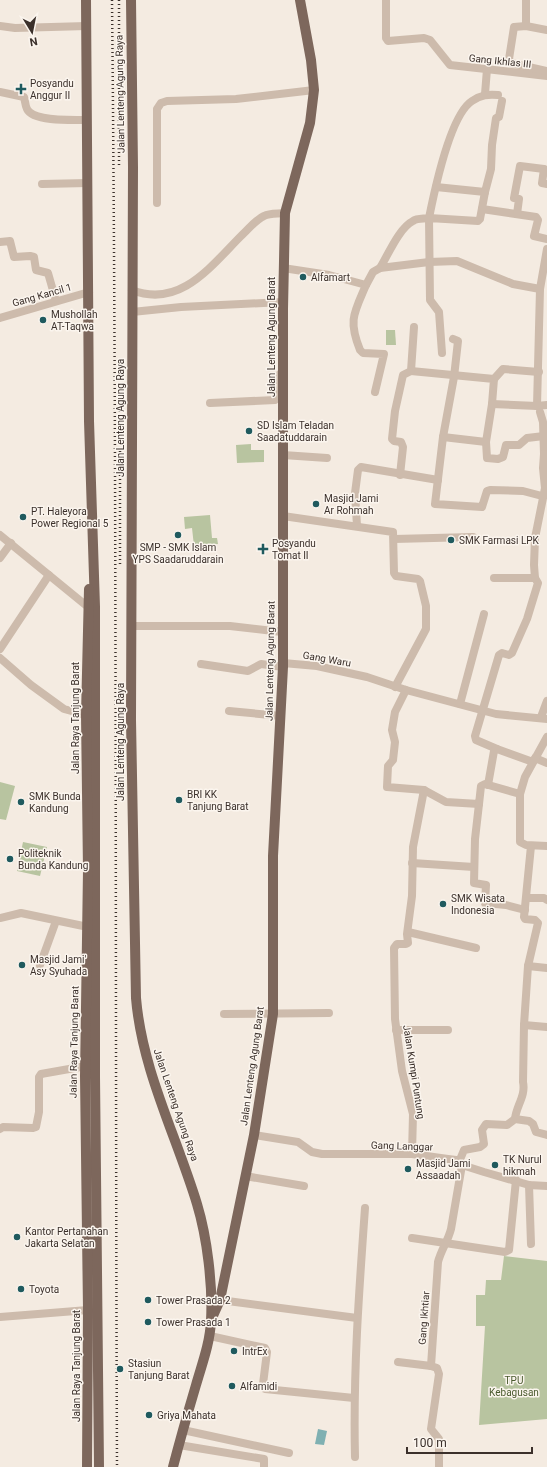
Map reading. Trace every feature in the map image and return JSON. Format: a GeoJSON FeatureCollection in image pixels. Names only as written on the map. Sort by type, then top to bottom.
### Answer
{"type":"FeatureCollection","features":[{"type":"Feature","properties":{"kind":"main road"},"geometry":{"type":"LineString","coordinates":[[86,0],[89,421],[95,607],[89,1073],[99,1467]]}},
{"type":"Feature","properties":{"kind":"main road","name":"Jalan Lenteng Agung Raya"},"geometry":{"type":"LineString","coordinates":[[131,0],[133,168],[133,626],[131,720],[133,882],[138,1013],[147,1062],[188,1176],[203,1225],[208,1263],[211,1320],[210,1336],[173,1467]]}},
{"type":"Feature","properties":{"kind":"main road","name":"Jalan Lenteng Agung Barat"},"geometry":{"type":"LineString","coordinates":[[211,1320],[220,1300],[254,1135],[273,1014],[273,856],[283,665],[283,268],[285,213],[310,123],[314,90],[311,60],[300,0]]}},
{"type":"Feature","properties":{"kind":"main road","name":"Jalan Raya Tanjung Barat"},"geometry":{"type":"LineString","coordinates":[[87,1467],[89,1073],[86,715],[88,607],[92,546]]}},
{"type":"Feature","properties":{"kind":"street","name":"Gang Ikhlas III"},"geometry":{"type":"LineString","coordinates":[[386,0],[387,40],[392,41],[424,38],[430,40],[450,65],[547,76]]}},
{"type":"Feature","properties":{"kind":"street"},"geometry":{"type":"LineString","coordinates":[[526,0],[526,26]]}},
{"type":"Feature","properties":{"kind":"street"},"geometry":{"type":"LineString","coordinates":[[0,26],[15,28],[86,26]]}},
{"type":"Feature","properties":{"kind":"street"},"geometry":{"type":"LineString","coordinates":[[547,30],[526,26],[514,27],[509,59],[511,63],[518,66],[547,71]]}},
{"type":"Feature","properties":{"kind":"street"},"geometry":{"type":"LineString","coordinates":[[485,94],[487,69]]}},
{"type":"Feature","properties":{"kind":"street"},"geometry":{"type":"LineString","coordinates":[[157,203],[156,126],[157,109],[160,103],[167,101],[236,99],[314,90]]}},
{"type":"Feature","properties":{"kind":"street"},"geometry":{"type":"LineString","coordinates":[[0,92],[24,97],[27,110],[34,116],[44,118],[88,120]]}},
{"type":"Feature","properties":{"kind":"street"},"geometry":{"type":"LineString","coordinates":[[380,268],[396,240],[408,224],[416,220],[429,218],[478,221],[481,218],[485,192],[492,169],[492,145],[496,118],[499,117],[500,98],[485,94],[471,101],[452,132],[436,187],[429,218],[430,300],[438,312],[442,353]]}},
{"type":"Feature","properties":{"kind":"street"},"geometry":{"type":"LineString","coordinates":[[517,214],[519,199],[514,198],[520,166],[544,169],[542,183],[547,184]]}},
{"type":"Feature","properties":{"kind":"street"},"geometry":{"type":"LineString","coordinates":[[42,184],[88,183]]}},
{"type":"Feature","properties":{"kind":"street"},"geometry":{"type":"LineString","coordinates":[[436,187],[485,192]]}},
{"type":"Feature","properties":{"kind":"street"},"geometry":{"type":"LineString","coordinates":[[482,209],[536,217],[538,220],[534,236],[547,239]]}},
{"type":"Feature","properties":{"kind":"street"},"geometry":{"type":"LineString","coordinates":[[132,290],[141,294],[153,295],[175,293],[201,276],[262,217],[285,213]]}},
{"type":"Feature","properties":{"kind":"street"},"geometry":{"type":"LineString","coordinates":[[0,242],[10,241],[14,257],[34,257],[36,270],[48,273],[56,301]]}},
{"type":"Feature","properties":{"kind":"street"},"geometry":{"type":"LineString","coordinates":[[547,249],[540,289],[543,322],[539,372],[539,409],[546,454],[543,468],[546,488],[542,496],[535,538],[534,565],[535,578],[538,583],[527,619],[511,654],[502,653],[499,655],[474,738],[497,749],[547,763]]}},
{"type":"Feature","properties":{"kind":"street"},"geometry":{"type":"LineString","coordinates":[[375,392],[384,354],[363,353],[360,350],[352,325],[353,314],[373,272],[380,268],[429,262],[457,261],[513,284],[540,289]]}},
{"type":"Feature","properties":{"kind":"street"},"geometry":{"type":"LineString","coordinates":[[283,268],[329,275],[366,285]]}},
{"type":"Feature","properties":{"kind":"street","name":"Gang Kancil 1"},"geometry":{"type":"LineString","coordinates":[[0,318],[89,292]]}},
{"type":"Feature","properties":{"kind":"street"},"geometry":{"type":"LineString","coordinates":[[132,312],[181,307],[283,302]]}},
{"type":"Feature","properties":{"kind":"street"},"geometry":{"type":"LineString","coordinates":[[411,371],[414,327]]}},
{"type":"Feature","properties":{"kind":"street"},"geometry":{"type":"LineString","coordinates":[[453,339],[458,342],[454,376],[443,437],[436,504],[482,506],[487,491],[490,490],[523,492],[542,496]]}},
{"type":"Feature","properties":{"kind":"street"},"geometry":{"type":"LineString","coordinates":[[210,403],[275,400],[283,355]]}},
{"type":"Feature","properties":{"kind":"street"},"geometry":{"type":"LineString","coordinates":[[539,372],[503,370],[494,379],[486,442],[487,458],[498,459],[503,457],[506,445],[519,445],[527,438],[544,436]]}},
{"type":"Feature","properties":{"kind":"street"},"geometry":{"type":"LineString","coordinates":[[400,475],[403,447],[401,442],[394,441],[392,439],[395,411],[403,375],[411,371],[494,379]]}},
{"type":"Feature","properties":{"kind":"street"},"geometry":{"type":"LineString","coordinates":[[492,404],[539,409],[547,405]]}},
{"type":"Feature","properties":{"kind":"street"},"geometry":{"type":"LineString","coordinates":[[443,437],[486,442]]}},
{"type":"Feature","properties":{"kind":"street"},"geometry":{"type":"LineString","coordinates":[[283,455],[327,458]]}},
{"type":"Feature","properties":{"kind":"street"},"geometry":{"type":"LineString","coordinates":[[356,526],[355,492],[359,468],[363,467],[400,475],[438,480]]}},
{"type":"Feature","properties":{"kind":"street"},"geometry":{"type":"LineString","coordinates":[[283,516],[393,532],[394,575],[420,580],[427,617],[426,629],[396,687]]}},
{"type":"Feature","properties":{"kind":"street"},"geometry":{"type":"LineString","coordinates":[[0,535],[88,607]]}},
{"type":"Feature","properties":{"kind":"street"},"geometry":{"type":"LineString","coordinates":[[394,539],[473,537]]}},
{"type":"Feature","properties":{"kind":"street"},"geometry":{"type":"LineString","coordinates":[[0,558],[10,543]]}},
{"type":"Feature","properties":{"kind":"street"},"geometry":{"type":"LineString","coordinates":[[0,649],[49,575]]}},
{"type":"Feature","properties":{"kind":"street"},"geometry":{"type":"LineString","coordinates":[[494,578],[535,578]]}},
{"type":"Feature","properties":{"kind":"street"},"geometry":{"type":"LineString","coordinates":[[460,704],[484,614]]}},
{"type":"Feature","properties":{"kind":"street"},"geometry":{"type":"LineString","coordinates":[[133,626],[230,626],[282,632]]}},
{"type":"Feature","properties":{"kind":"street"},"geometry":{"type":"LineString","coordinates":[[1,661],[64,709],[86,715]]}},
{"type":"Feature","properties":{"kind":"street","name":"Gang Waru"},"geometry":{"type":"LineString","coordinates":[[201,664],[248,671],[261,664],[317,666],[367,677],[406,690],[483,711],[509,716],[544,718]]}},
{"type":"Feature","properties":{"kind":"street"},"geometry":{"type":"LineString","coordinates":[[406,690],[396,712],[392,730],[395,742],[392,760],[388,766],[386,788],[424,790],[446,802],[479,804]]}},
{"type":"Feature","properties":{"kind":"street"},"geometry":{"type":"LineString","coordinates":[[544,718],[547,701]]}},
{"type":"Feature","properties":{"kind":"street"},"geometry":{"type":"LineString","coordinates":[[229,710],[281,716]]}},
{"type":"Feature","properties":{"kind":"street"},"geometry":{"type":"LineString","coordinates":[[547,737],[525,777],[520,794],[520,840],[522,844],[531,846],[547,846]]}},
{"type":"Feature","properties":{"kind":"street"},"geometry":{"type":"LineString","coordinates":[[488,785],[494,751],[497,749]]}},
{"type":"Feature","properties":{"kind":"street"},"geometry":{"type":"LineString","coordinates":[[520,794],[485,784],[482,786],[479,804],[474,883],[486,885],[485,903],[506,905],[525,910]]}},
{"type":"Feature","properties":{"kind":"street"},"geometry":{"type":"LineString","coordinates":[[424,790],[413,847],[412,896],[408,932],[476,948]]}},
{"type":"Feature","properties":{"kind":"street"},"geometry":{"type":"LineString","coordinates":[[515,1119],[516,1111],[524,1089],[524,1025],[528,966],[538,923],[535,920],[525,919],[531,846]]}},
{"type":"Feature","properties":{"kind":"street"},"geometry":{"type":"LineString","coordinates":[[412,862],[474,867]]}},
{"type":"Feature","properties":{"kind":"street"},"geometry":{"type":"LineString","coordinates":[[527,898],[544,898],[547,900]]}},
{"type":"Feature","properties":{"kind":"street"},"geometry":{"type":"LineString","coordinates":[[1,916],[21,913],[88,927]]}},
{"type":"Feature","properties":{"kind":"street"},"geometry":{"type":"LineString","coordinates":[[40,965],[56,921]]}},
{"type":"Feature","properties":{"kind":"street","name":"Jalan Kumpi Puntung"},"geometry":{"type":"LineString","coordinates":[[408,932],[407,944],[397,944],[394,948],[396,1030],[402,1071],[412,1114],[412,1154]]}},
{"type":"Feature","properties":{"kind":"street"},"geometry":{"type":"LineString","coordinates":[[528,966],[547,968]]}},
{"type":"Feature","properties":{"kind":"street"},"geometry":{"type":"LineString","coordinates":[[224,1014],[329,1013]]}},
{"type":"Feature","properties":{"kind":"street"},"geometry":{"type":"LineString","coordinates":[[524,1025],[547,1027]]}},
{"type":"Feature","properties":{"kind":"street"},"geometry":{"type":"LineString","coordinates":[[396,1030],[448,1030]]}},
{"type":"Feature","properties":{"kind":"street"},"geometry":{"type":"LineString","coordinates":[[0,1129],[4,1127],[36,1127],[39,1112],[39,1077],[41,1074],[89,1073]]}},
{"type":"Feature","properties":{"kind":"street"},"geometry":{"type":"LineString","coordinates":[[460,1164],[464,1150],[480,1147],[484,1144],[482,1130],[484,1125],[507,1124],[515,1119],[531,1122],[536,1132],[547,1135]]}},
{"type":"Feature","properties":{"kind":"street","name":"Gang Langgar"},"geometry":{"type":"LineString","coordinates":[[254,1135],[298,1142],[312,1152],[322,1154],[412,1154],[460,1164],[529,1185],[547,1186]]}},
{"type":"Feature","properties":{"kind":"street","name":"Gang Ikhtiar"},"geometry":{"type":"LineString","coordinates":[[439,1467],[439,1439],[431,1429],[439,1370],[431,1366],[438,1262],[441,1250],[451,1229],[460,1164]]}},
{"type":"Feature","properties":{"kind":"street"},"geometry":{"type":"LineString","coordinates":[[245,1176],[304,1186]]}},
{"type":"Feature","properties":{"kind":"street"},"geometry":{"type":"LineString","coordinates":[[412,1238],[505,1252],[509,1250],[516,1180]]}},
{"type":"Feature","properties":{"kind":"street"},"geometry":{"type":"LineString","coordinates":[[529,1185],[531,1244]]}},
{"type":"Feature","properties":{"kind":"street"},"geometry":{"type":"LineString","coordinates":[[356,1456],[354,1398],[357,1318],[364,1208]]}},
{"type":"Feature","properties":{"kind":"street"},"geometry":{"type":"LineString","coordinates":[[220,1300],[357,1318]]}},
{"type":"Feature","properties":{"kind":"street"},"geometry":{"type":"LineString","coordinates":[[0,1317],[88,1310]]}},
{"type":"Feature","properties":{"kind":"street"},"geometry":{"type":"LineString","coordinates":[[210,1336],[265,1348],[267,1352],[263,1384],[265,1389],[354,1398]]}},
{"type":"Feature","properties":{"kind":"street"},"geometry":{"type":"LineString","coordinates":[[398,1362],[431,1366]]}},
{"type":"Feature","properties":{"kind":"street"},"geometry":{"type":"LineString","coordinates":[[183,1430],[289,1453]]}},
{"type":"Feature","properties":{"kind":"street"},"geometry":{"type":"LineString","coordinates":[[179,1445],[264,1459],[264,1467]]}},
{"type":"Feature","properties":{"kind":"green space"},"geometry":{"type":"Polygon","coordinates":[[[386,330],[395,330],[396,345],[386,345],[386,330]]]}},
{"type":"Feature","properties":{"kind":"green space"},"geometry":{"type":"Polygon","coordinates":[[[251,444],[251,450],[264,450],[264,462],[237,463],[236,445],[251,444]]]}},
{"type":"Feature","properties":{"kind":"green space"},"geometry":{"type":"Polygon","coordinates":[[[210,515],[212,538],[217,538],[218,544],[194,546],[192,528],[185,529],[184,517],[210,515]]]}},
{"type":"Feature","properties":{"kind":"green space"},"geometry":{"type":"Polygon","coordinates":[[[0,782],[15,786],[6,820],[0,819],[0,782]]]}},
{"type":"Feature","properties":{"kind":"green space"},"geometry":{"type":"Polygon","coordinates":[[[23,842],[47,847],[40,876],[17,871],[23,842]]]}},
{"type":"Feature","properties":{"kind":"green space","name":"TPU Kebagusan"},"geometry":{"type":"Polygon","coordinates":[[[504,1256],[547,1261],[547,1419],[479,1425],[485,1326],[476,1326],[476,1295],[485,1295],[486,1280],[501,1280],[504,1256]]]}},
{"type":"Feature","properties":{"kind":"water"},"geometry":{"type":"Polygon","coordinates":[[[318,1429],[327,1431],[324,1445],[315,1444],[318,1429]]]}},
{"type":"Feature","properties":{"kind":"railway"},"geometry":{"type":"LineString","coordinates":[[112,0],[114,183],[117,1467]]}},
{"type":"Feature","properties":{"kind":"railway"},"geometry":{"type":"LineString","coordinates":[[119,0],[119,165]]}},
{"type":"Feature","properties":{"kind":"railway"},"geometry":{"type":"LineString","coordinates":[[120,395],[120,565]]}},
{"type":"Feature","properties":{"kind":"place","name":"Posyandu Anggur II"},"geometry":{"type":"Point","coordinates":[21,89]}},
{"type":"Feature","properties":{"kind":"place","name":"Alfamart"},"geometry":{"type":"Point","coordinates":[303,277]}},
{"type":"Feature","properties":{"kind":"place","name":"Mushollah AT-Taqwa"},"geometry":{"type":"Point","coordinates":[43,320]}},
{"type":"Feature","properties":{"kind":"place","name":"SD Islam Teladan Saadatuddarain"},"geometry":{"type":"Point","coordinates":[249,431]}},
{"type":"Feature","properties":{"kind":"place","name":"Masjid Jami Ar Rohmah"},"geometry":{"type":"Point","coordinates":[316,504]}},
{"type":"Feature","properties":{"kind":"place","name":"PT. Haleyora Power Regional 5"},"geometry":{"type":"Point","coordinates":[23,517]}},
{"type":"Feature","properties":{"kind":"place","name":"SMP - SMK Islam YPS Saadaruddarain"},"geometry":{"type":"Point","coordinates":[178,535]}},
{"type":"Feature","properties":{"kind":"place","name":"SMK Farmasi LPK"},"geometry":{"type":"Point","coordinates":[451,540]}},
{"type":"Feature","properties":{"kind":"place","name":"Posyandu Tomat II"},"geometry":{"type":"Point","coordinates":[263,549]}},
{"type":"Feature","properties":{"kind":"place","name":"BRI KK Tanjung Barat"},"geometry":{"type":"Point","coordinates":[179,800]}},
{"type":"Feature","properties":{"kind":"place","name":"SMK Bunda Kandung"},"geometry":{"type":"Point","coordinates":[21,802]}},
{"type":"Feature","properties":{"kind":"place","name":"Politeknik Bunda Kandung"},"geometry":{"type":"Point","coordinates":[10,859]}},
{"type":"Feature","properties":{"kind":"place","name":"SMK Wisata Indonesia"},"geometry":{"type":"Point","coordinates":[443,904]}},
{"type":"Feature","properties":{"kind":"place","name":"Masjid Jami' Asy Syuhada"},"geometry":{"type":"Point","coordinates":[22,965]}},
{"type":"Feature","properties":{"kind":"place","name":"TK Nurul hikmah"},"geometry":{"type":"Point","coordinates":[495,1165]}},
{"type":"Feature","properties":{"kind":"place","name":"Masjid Jami Assaadah"},"geometry":{"type":"Point","coordinates":[408,1169]}},
{"type":"Feature","properties":{"kind":"place","name":"Kantor Pertanahan Jakarta Selatan"},"geometry":{"type":"Point","coordinates":[17,1237]}},
{"type":"Feature","properties":{"kind":"place","name":"Toyota"},"geometry":{"type":"Point","coordinates":[21,1289]}},
{"type":"Feature","properties":{"kind":"place","name":"Tower Prasada 2"},"geometry":{"type":"Point","coordinates":[148,1300]}},
{"type":"Feature","properties":{"kind":"place","name":"Tower Prasada 1"},"geometry":{"type":"Point","coordinates":[148,1322]}},
{"type":"Feature","properties":{"kind":"place","name":"IntrEx"},"geometry":{"type":"Point","coordinates":[234,1351]}},
{"type":"Feature","properties":{"kind":"place","name":"Stasiun Tanjung Barat"},"geometry":{"type":"Point","coordinates":[120,1369]}},
{"type":"Feature","properties":{"kind":"place","name":"Alfamidi"},"geometry":{"type":"Point","coordinates":[232,1386]}},
{"type":"Feature","properties":{"kind":"place","name":"Griya Mahata"},"geometry":{"type":"Point","coordinates":[149,1415]}}]}
